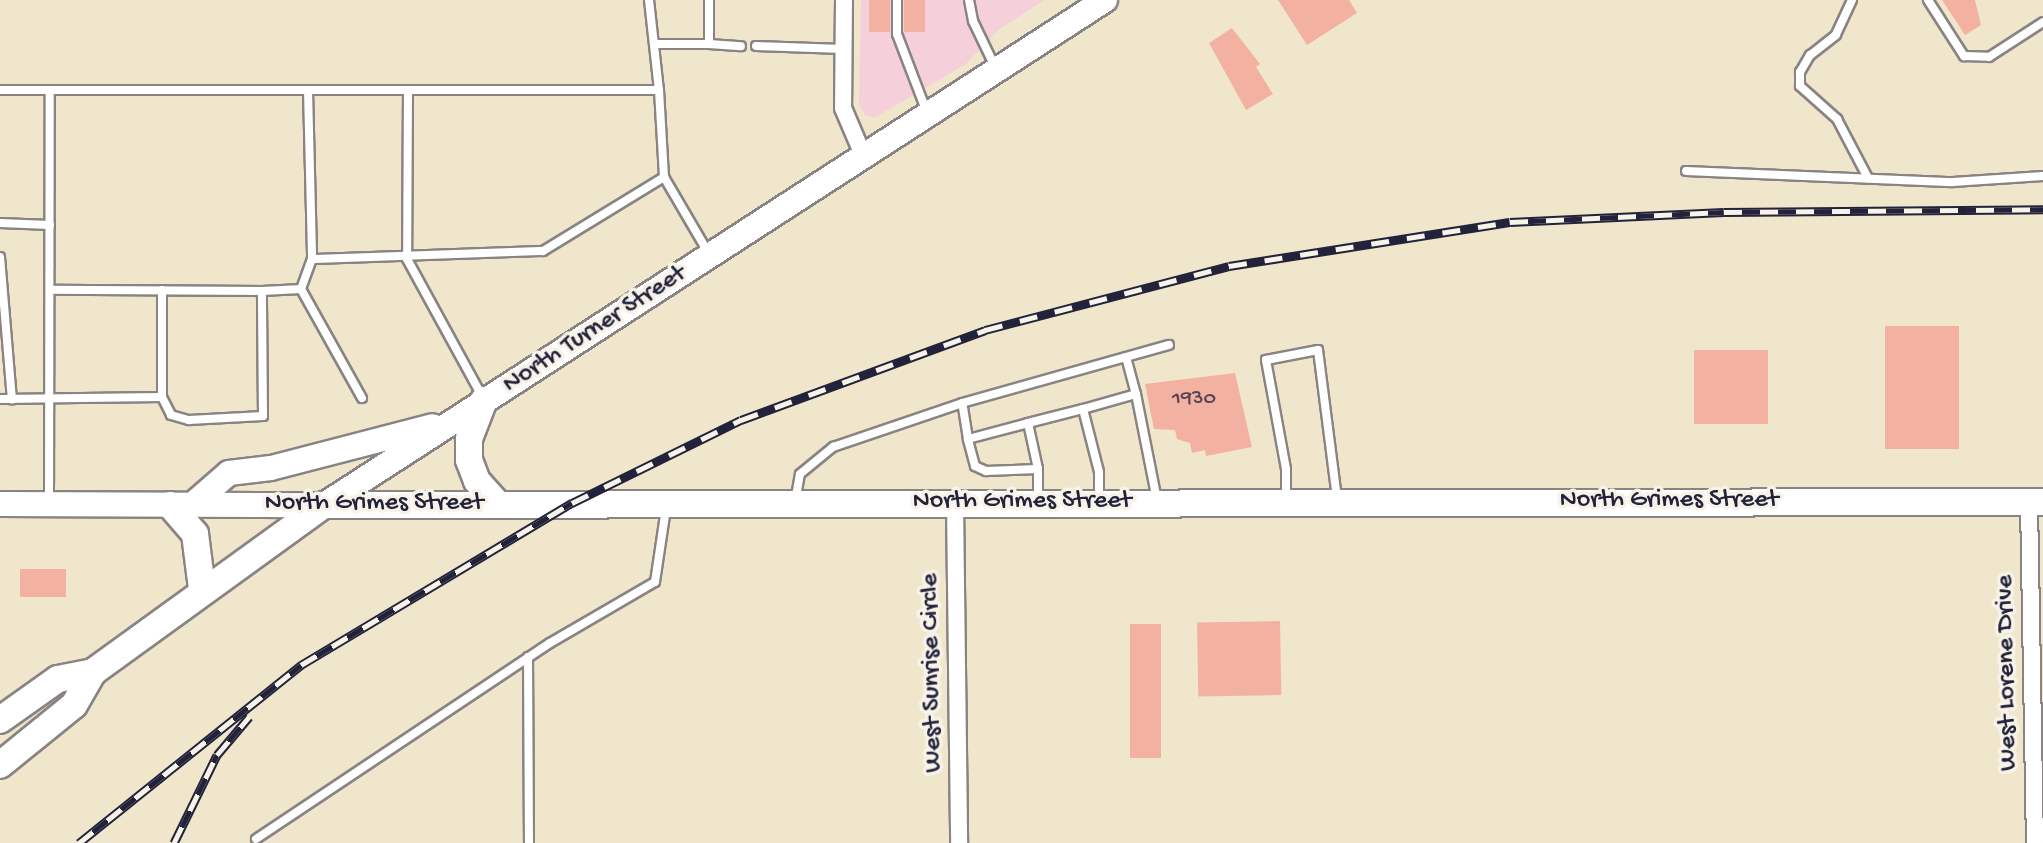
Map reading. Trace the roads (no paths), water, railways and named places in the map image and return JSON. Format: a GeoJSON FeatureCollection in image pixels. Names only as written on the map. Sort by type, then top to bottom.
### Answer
{"type":"FeatureCollection","features":[{"type":"Feature","properties":{"kind":"main road","name":"North Turner Street"},"geometry":{"type":"LineString","coordinates":[[0,765],[74,705],[93,672],[202,589],[447,424],[996,70],[1080,7],[1105,0]]}},
{"type":"Feature","properties":{"kind":"main road"},"geometry":{"type":"LineString","coordinates":[[484,400],[469,439],[469,460],[477,481],[497,503]]}},
{"type":"Feature","properties":{"kind":"main road"},"geometry":{"type":"LineString","coordinates":[[202,589],[195,534],[181,505],[229,473],[271,468],[447,424]]}},
{"type":"Feature","properties":{"kind":"main road","name":"North Grimes Street"},"geometry":{"type":"LineString","coordinates":[[0,504],[955,503],[1337,499],[2036,502]]}},
{"type":"Feature","properties":{"kind":"main road","name":"North Turner Street"},"geometry":{"type":"LineString","coordinates":[[0,720],[58,679],[93,672]]}},
{"type":"Feature","properties":{"kind":"street"},"geometry":{"type":"LineString","coordinates":[[844,0],[843,108],[863,155]]}},
{"type":"Feature","properties":{"kind":"street","name":"West Lorene Drive"},"geometry":{"type":"LineString","coordinates":[[2035,843],[2036,502]]}},
{"type":"Feature","properties":{"kind":"street","name":"West Sunrise Circle"},"geometry":{"type":"LineString","coordinates":[[955,503],[959,843]]}},
{"type":"Feature","properties":{"kind":"lane"},"geometry":{"type":"LineString","coordinates":[[649,0],[656,44],[664,177],[710,256]]}},
{"type":"Feature","properties":{"kind":"lane"},"geometry":{"type":"LineString","coordinates":[[709,0],[709,44]]}},
{"type":"Feature","properties":{"kind":"lane"},"geometry":{"type":"LineString","coordinates":[[897,0],[897,34],[927,114]]}},
{"type":"Feature","properties":{"kind":"lane"},"geometry":{"type":"LineString","coordinates":[[969,0],[973,21],[996,70]]}},
{"type":"Feature","properties":{"kind":"lane"},"geometry":{"type":"LineString","coordinates":[[1852,0],[1836,35],[1810,55],[1800,72],[1800,86],[1837,119],[1868,178]]}},
{"type":"Feature","properties":{"kind":"lane"},"geometry":{"type":"LineString","coordinates":[[1928,0],[1964,56],[1989,57],[2043,22]]}},
{"type":"Feature","properties":{"kind":"lane"},"geometry":{"type":"LineString","coordinates":[[656,44],[741,46]]}},
{"type":"Feature","properties":{"kind":"lane"},"geometry":{"type":"LineString","coordinates":[[756,46],[844,49]]}},
{"type":"Feature","properties":{"kind":"lane"},"geometry":{"type":"LineString","coordinates":[[0,90],[659,90]]}},
{"type":"Feature","properties":{"kind":"lane"},"geometry":{"type":"LineString","coordinates":[[49,504],[50,90]]}},
{"type":"Feature","properties":{"kind":"lane"},"geometry":{"type":"LineString","coordinates":[[308,90],[312,259],[301,289],[362,398]]}},
{"type":"Feature","properties":{"kind":"lane"},"geometry":{"type":"LineString","coordinates":[[408,90],[407,259],[484,400]]}},
{"type":"Feature","properties":{"kind":"lane"},"geometry":{"type":"LineString","coordinates":[[1686,171],[1953,182],[2043,176]]}},
{"type":"Feature","properties":{"kind":"lane"},"geometry":{"type":"LineString","coordinates":[[312,259],[407,259],[543,251],[664,177]]}},
{"type":"Feature","properties":{"kind":"lane"},"geometry":{"type":"LineString","coordinates":[[0,223],[50,225]]}},
{"type":"Feature","properties":{"kind":"lane"},"geometry":{"type":"LineString","coordinates":[[0,257],[12,399]]}},
{"type":"Feature","properties":{"kind":"lane"},"geometry":{"type":"LineString","coordinates":[[50,290],[301,289]]}},
{"type":"Feature","properties":{"kind":"lane"},"geometry":{"type":"LineString","coordinates":[[162,290],[162,397],[171,415],[189,420],[263,416],[262,291]]}},
{"type":"Feature","properties":{"kind":"lane"},"geometry":{"type":"LineString","coordinates":[[795,503],[800,474],[833,447],[962,403],[1169,345]]}},
{"type":"Feature","properties":{"kind":"lane"},"geometry":{"type":"LineString","coordinates":[[1286,500],[1286,469],[1266,360],[1318,350],[1337,499]]}},
{"type":"Feature","properties":{"kind":"lane"},"geometry":{"type":"LineString","coordinates":[[1126,357],[1157,501]]}},
{"type":"Feature","properties":{"kind":"lane"},"geometry":{"type":"LineString","coordinates":[[968,439],[1136,394]]}},
{"type":"Feature","properties":{"kind":"lane"},"geometry":{"type":"LineString","coordinates":[[0,399],[162,397]]}},
{"type":"Feature","properties":{"kind":"lane"},"geometry":{"type":"LineString","coordinates":[[962,403],[975,466],[986,471],[1038,469]]}},
{"type":"Feature","properties":{"kind":"lane"},"geometry":{"type":"LineString","coordinates":[[1083,409],[1099,472],[1099,501]]}},
{"type":"Feature","properties":{"kind":"lane"},"geometry":{"type":"LineString","coordinates":[[1028,423],[1038,469],[1038,502]]}},
{"type":"Feature","properties":{"kind":"lane"},"geometry":{"type":"LineString","coordinates":[[256,839],[528,657],[655,582],[666,503]]}},
{"type":"Feature","properties":{"kind":"lane"},"geometry":{"type":"LineString","coordinates":[[528,657],[529,843]]}},
{"type":"Feature","properties":{"kind":"railway"},"geometry":{"type":"LineString","coordinates":[[79,843],[301,665],[572,503],[741,420],[985,330],[1229,266],[1510,222],[1724,212],[2043,209]]}},
{"type":"Feature","properties":{"kind":"railway"},"geometry":{"type":"LineString","coordinates":[[174,843],[217,755],[249,717]]}}]}
